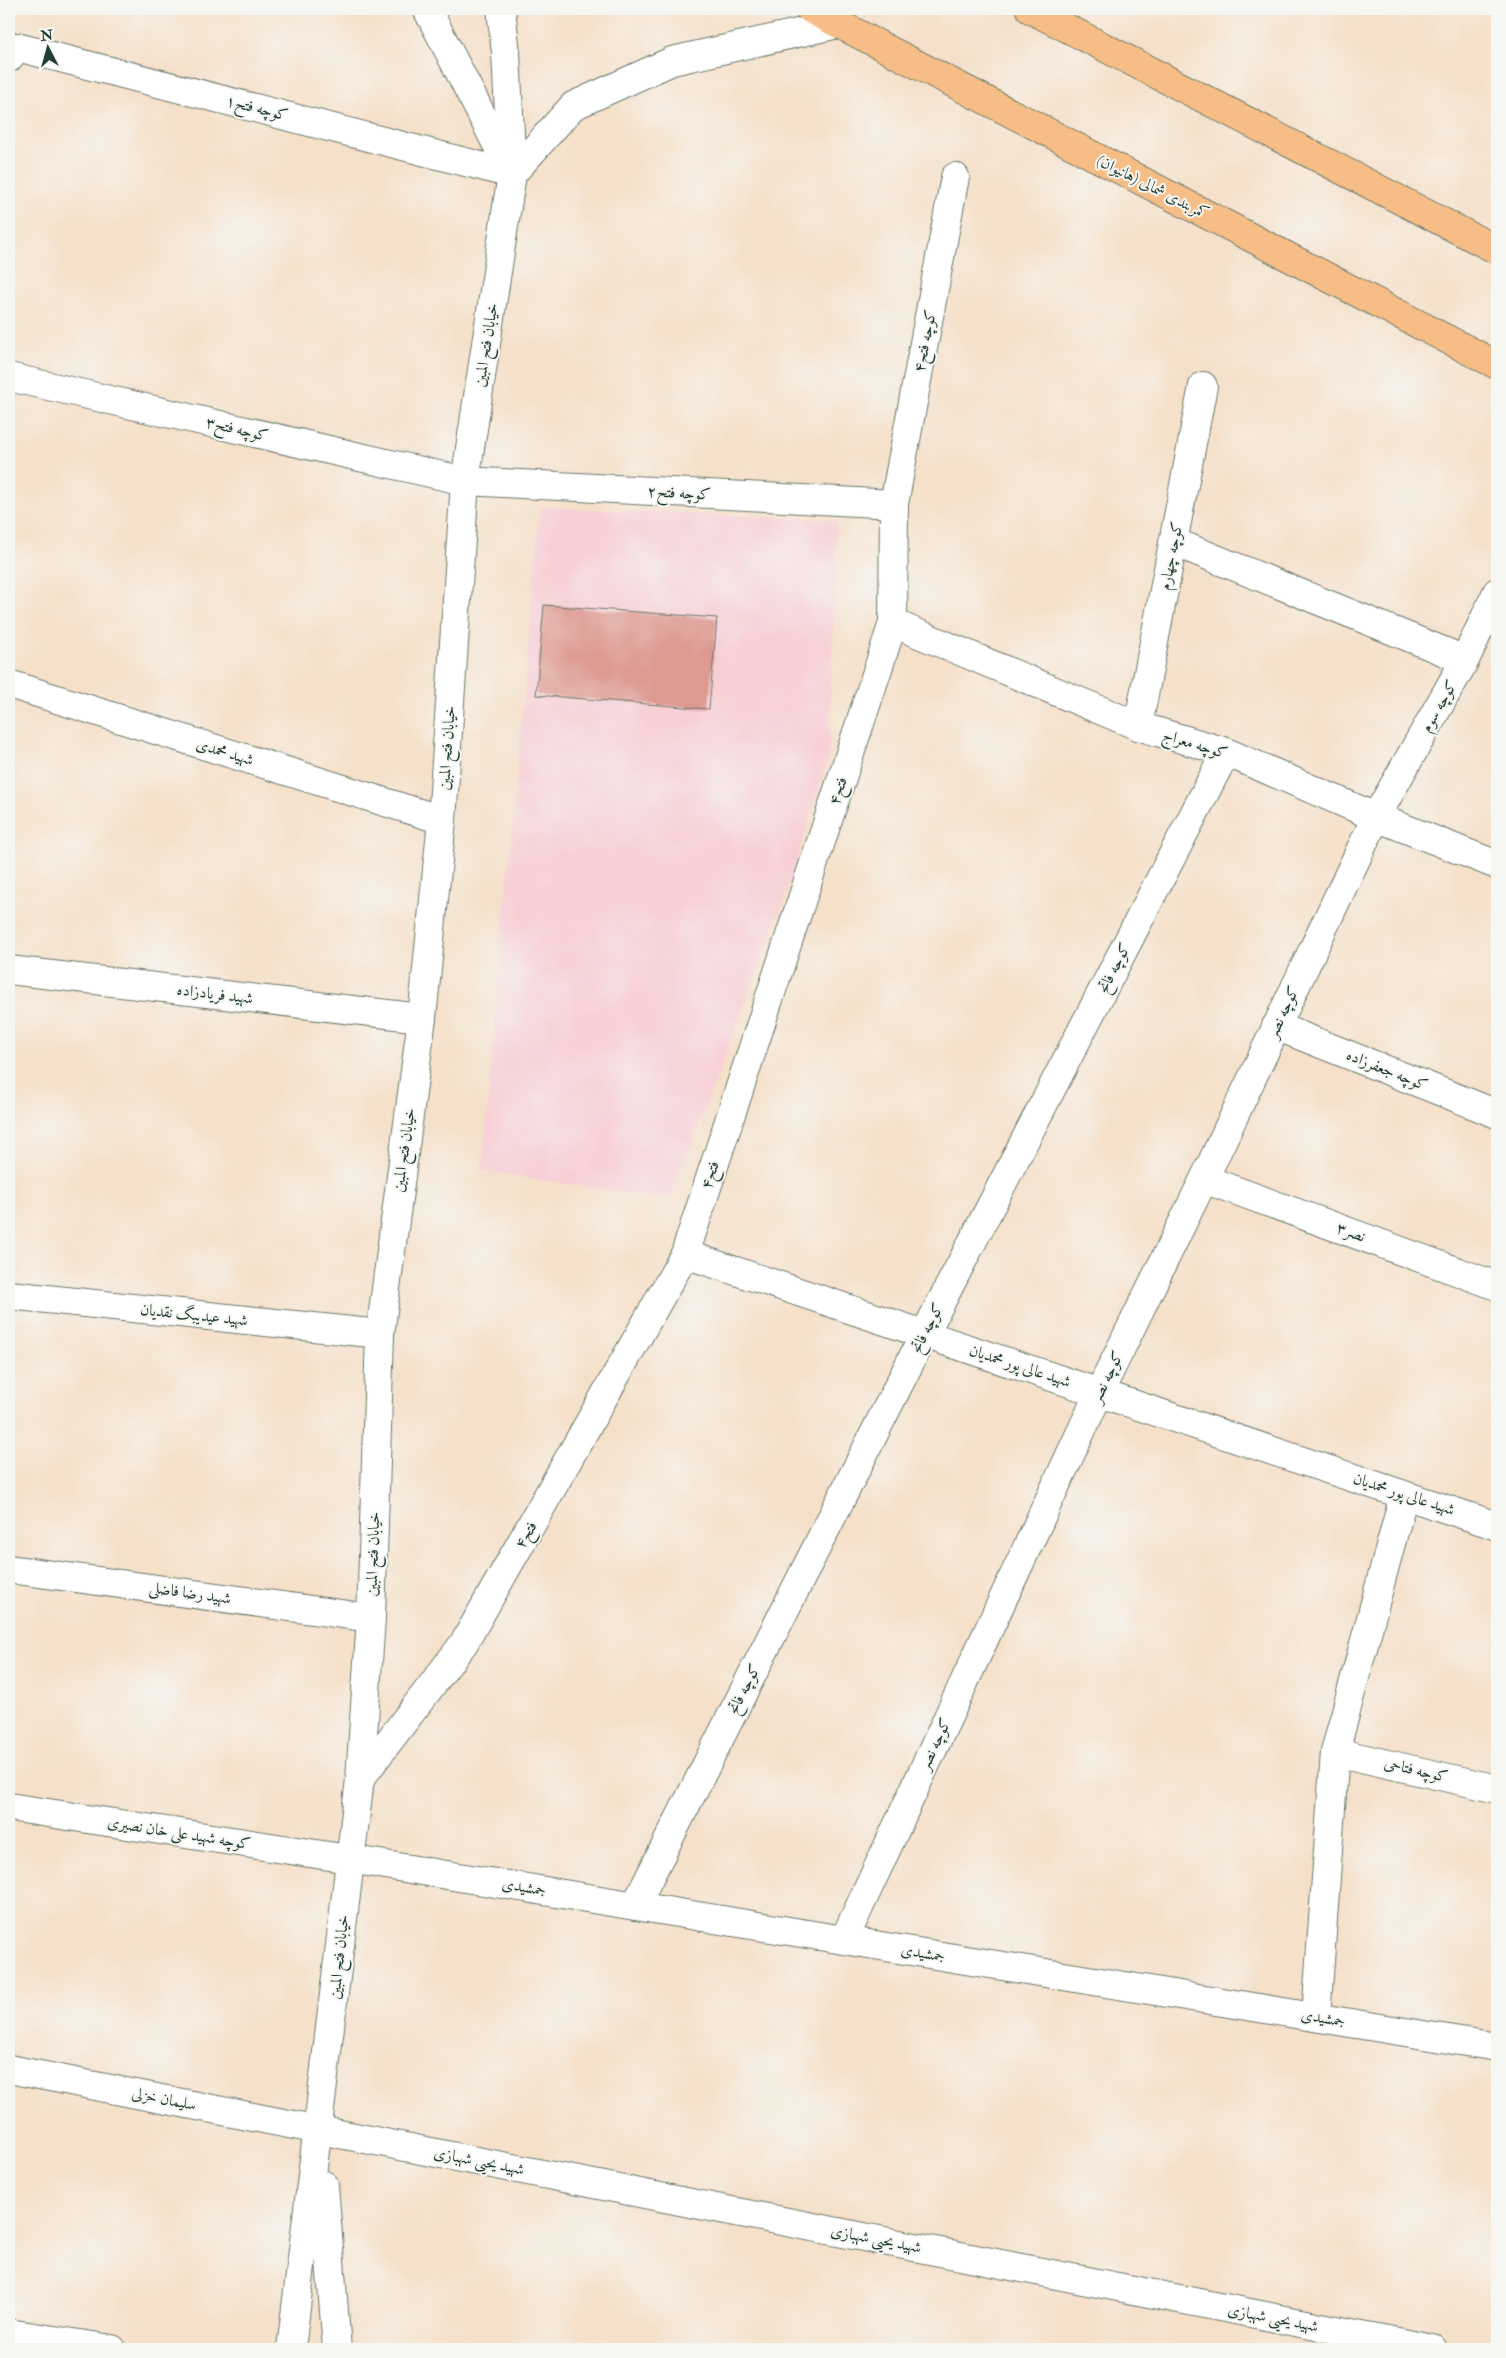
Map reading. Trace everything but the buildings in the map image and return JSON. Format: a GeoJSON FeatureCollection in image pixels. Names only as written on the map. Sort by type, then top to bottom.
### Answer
{"type":"FeatureCollection","features":[{"type":"Feature","properties":{"kind":"main road","name":"کمربندی شمالی (هانیوان)"},"geometry":{"type":"LineString","coordinates":[[810,9],[842,16],[1497,365]]}},
{"type":"Feature","properties":{"kind":"main road"},"geometry":{"type":"LineString","coordinates":[[1030,9],[1497,250]]}},
{"type":"Feature","properties":{"kind":"street"},"geometry":{"type":"LineString","coordinates":[[427,9],[512,174],[573,106],[672,61],[842,16]]}},
{"type":"Feature","properties":{"kind":"street","name":"خیابان فتح المبین"},"geometry":{"type":"LineString","coordinates":[[291,2349],[360,1779],[371,1618],[380,1334],[422,1018],[442,820],[465,482],[512,174],[506,53],[501,9]]}},
{"type":"Feature","properties":{"kind":"street","name":"کوچه فتح۱"},"geometry":{"type":"LineString","coordinates":[[9,58],[16,47],[512,174]]}},
{"type":"Feature","properties":{"kind":"street","name":"کوچه فتح۴"},"geometry":{"type":"LineString","coordinates":[[894,504],[955,177]]}},
{"type":"Feature","properties":{"kind":"street","name":"کوچه فتح۳"},"geometry":{"type":"LineString","coordinates":[[9,377],[465,482]]}},
{"type":"Feature","properties":{"kind":"street","name":"کوچه چهارم"},"geometry":{"type":"LineString","coordinates":[[1138,726],[1203,386]]}},
{"type":"Feature","properties":{"kind":"street","name":"کوچه فتح۲"},"geometry":{"type":"LineString","coordinates":[[465,482],[894,504]]}},
{"type":"Feature","properties":{"kind":"street","name":"فتح۴"},"geometry":{"type":"LineString","coordinates":[[360,1779],[464,1643],[684,1254],[893,623],[894,504]]}},
{"type":"Feature","properties":{"kind":"street"},"geometry":{"type":"LineString","coordinates":[[1174,542],[1465,660]]}},
{"type":"Feature","properties":{"kind":"street","name":"کوچه سوم"},"geometry":{"type":"LineString","coordinates":[[1376,817],[1465,660],[1497,592]]}},
{"type":"Feature","properties":{"kind":"street","name":"کوچه معراج"},"geometry":{"type":"LineString","coordinates":[[893,623],[1138,726],[1226,752],[1376,817],[1497,865]]}},
{"type":"Feature","properties":{"kind":"street","name":"شهید محمدی"},"geometry":{"type":"LineString","coordinates":[[9,684],[442,820]]}},
{"type":"Feature","properties":{"kind":"street","name":"کوچه فاتح"},"geometry":{"type":"LineString","coordinates":[[635,1906],[924,1334],[1226,752]]}},
{"type":"Feature","properties":{"kind":"street","name":"کوچه نصر"},"geometry":{"type":"LineString","coordinates":[[844,1940],[1099,1393],[1204,1179],[1376,817]]}},
{"type":"Feature","properties":{"kind":"street","name":"شهید فریادزاده"},"geometry":{"type":"LineString","coordinates":[[9,970],[422,1018]]}},
{"type":"Feature","properties":{"kind":"street","name":"کوچه جعفرزاده"},"geometry":{"type":"LineString","coordinates":[[1276,1026],[1497,1114]]}},
{"type":"Feature","properties":{"kind":"street","name":"نصر۳"},"geometry":{"type":"LineString","coordinates":[[1204,1179],[1497,1286]]}},
{"type":"Feature","properties":{"kind":"street","name":"شهید عالی پور محمدیان"},"geometry":{"type":"LineString","coordinates":[[684,1254],[1497,1526]]}},
{"type":"Feature","properties":{"kind":"street","name":"شهید عیدیبگ نقدیان"},"geometry":{"type":"LineString","coordinates":[[9,1295],[380,1334]]}},
{"type":"Feature","properties":{"kind":"street"},"geometry":{"type":"LineString","coordinates":[[1316,2017],[1334,1752],[1404,1494]]}},
{"type":"Feature","properties":{"kind":"street","name":"شهید رضا فاضلی"},"geometry":{"type":"LineString","coordinates":[[9,1569],[371,1618]]}},
{"type":"Feature","properties":{"kind":"street","name":"کوچه فتاحی"},"geometry":{"type":"LineString","coordinates":[[1334,1752],[1497,1789]]}},
{"type":"Feature","properties":{"kind":"street","name":"کوچه شهید علی خان نصیری"},"geometry":{"type":"LineString","coordinates":[[9,1808],[349,1859]]}},
{"type":"Feature","properties":{"kind":"street","name":"جمشیدی"},"geometry":{"type":"LineString","coordinates":[[349,1859],[1497,2046]]}},
{"type":"Feature","properties":{"kind":"street","name":"سلیمان خزلی"},"geometry":{"type":"LineString","coordinates":[[9,2069],[319,2129]]}},
{"type":"Feature","properties":{"kind":"street","name":"خیابان فتح المبین"},"geometry":{"type":"LineString","coordinates":[[319,2129],[337,2349]]}},
{"type":"Feature","properties":{"kind":"street","name":"شهید یحیی شهبازی"},"geometry":{"type":"LineString","coordinates":[[319,2129],[1433,2349]]}},
{"type":"Feature","properties":{"kind":"street"},"geometry":{"type":"LineString","coordinates":[[9,2333],[112,2349]]}},
{"type":"Feature","properties":{"kind":"shaded area"},"geometry":{"type":"Polygon","coordinates":[[[540,507],[837,520],[829,756],[784,901],[670,1200],[482,1171],[540,507]]]}}]}
